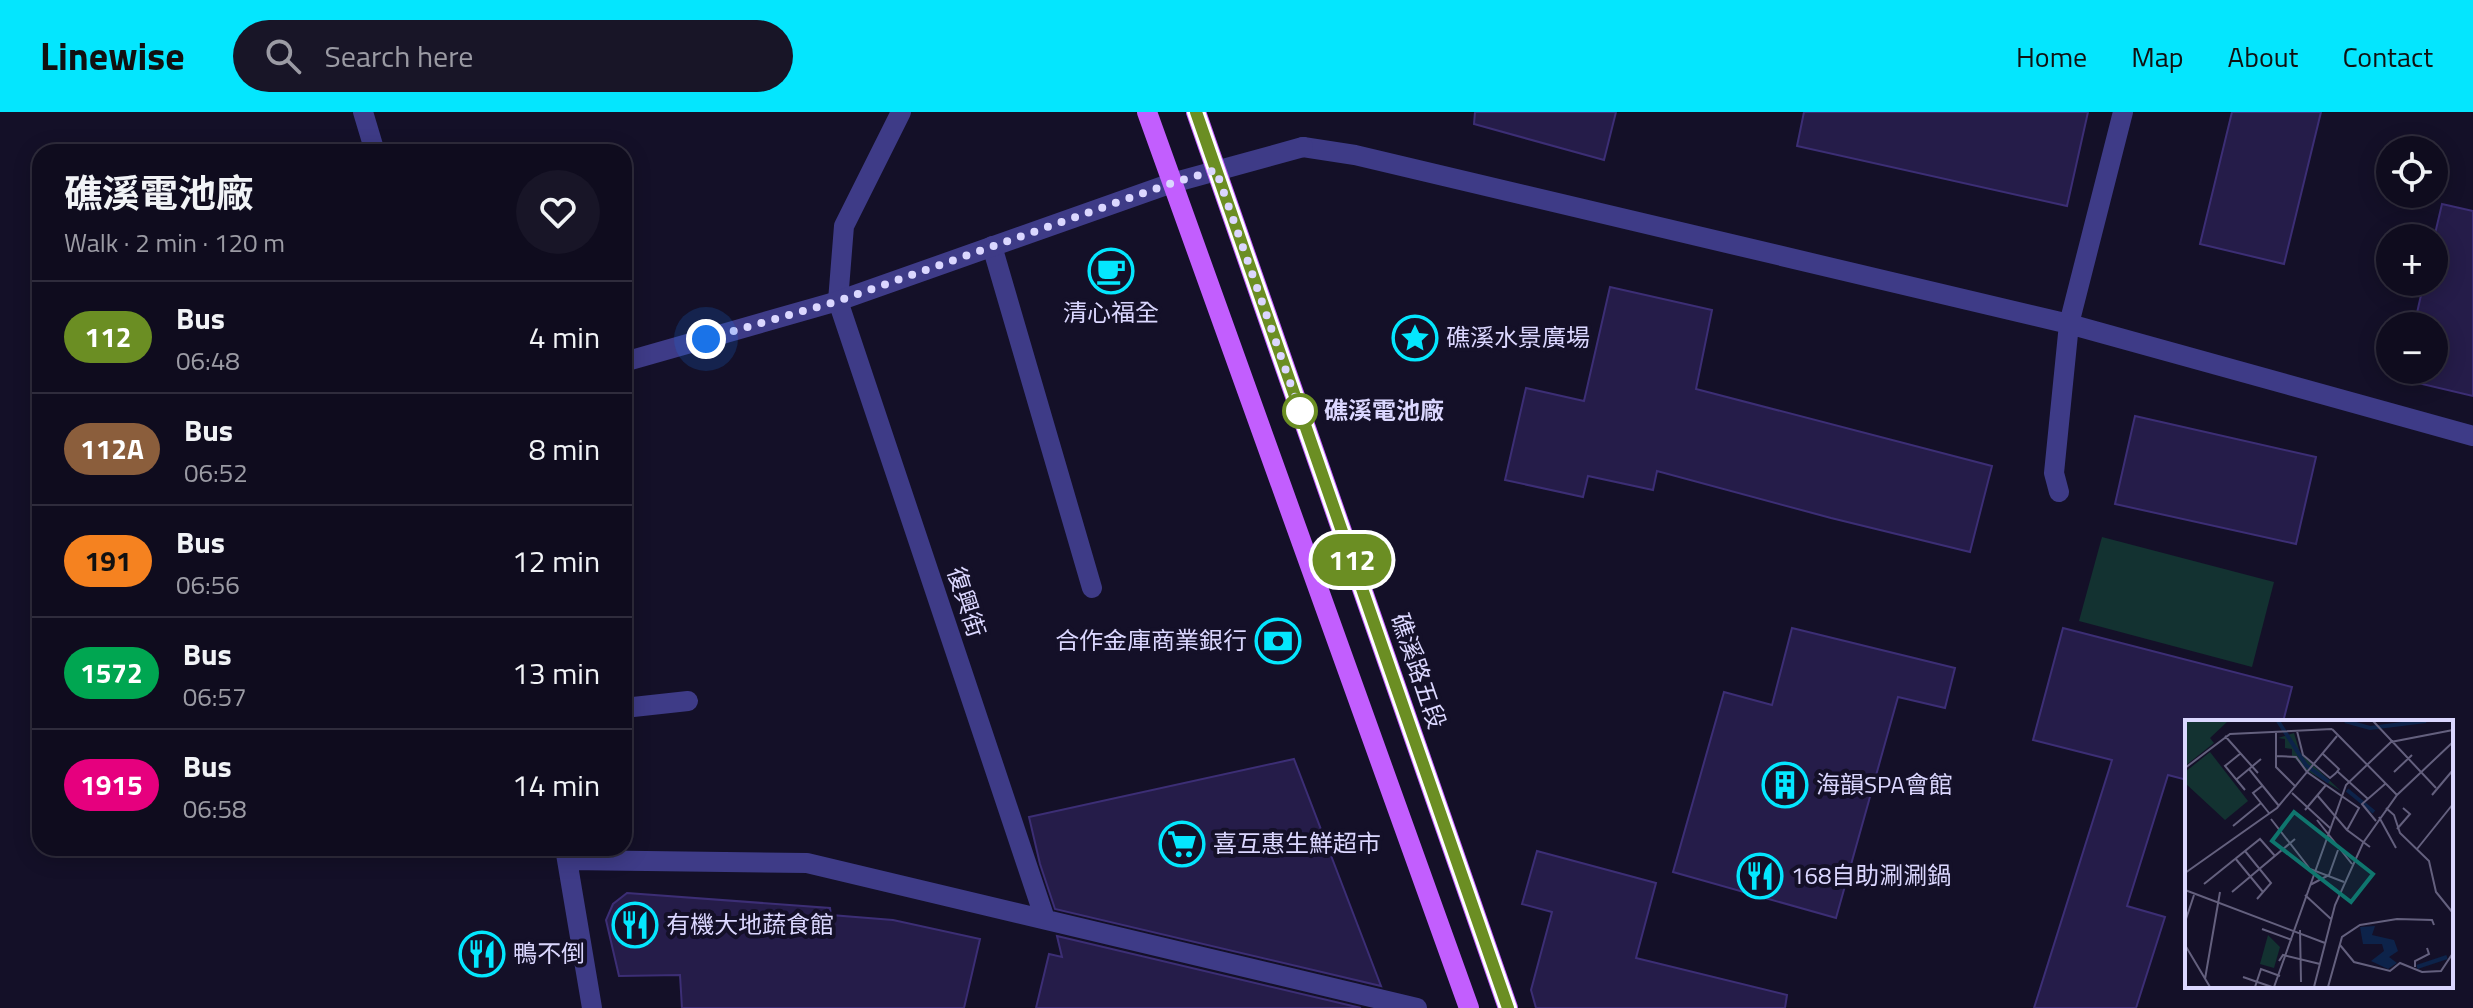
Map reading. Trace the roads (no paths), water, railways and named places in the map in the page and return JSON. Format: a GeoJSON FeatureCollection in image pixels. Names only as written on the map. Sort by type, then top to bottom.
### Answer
{"type":"FeatureCollection","features":[{"type":"Feature","properties":{"kind":"main road"},"geometry":{"type":"LineString","coordinates":[[1147,112],[1469,1008]]}},
{"type":"Feature","properties":{"kind":"main road","name":"礁溪路五段"},"geometry":{"type":"LineString","coordinates":[[1196,112],[1508,1008]]}},
{"type":"Feature","properties":{"kind":"street"},"geometry":{"type":"LineString","coordinates":[[363,112],[373,144]]}},
{"type":"Feature","properties":{"kind":"street"},"geometry":{"type":"LineString","coordinates":[[838,301],[844,226],[901,112]]}},
{"type":"Feature","properties":{"kind":"street"},"geometry":{"type":"LineString","coordinates":[[2059,492],[2054,473],[2069,324],[2123,112]]}},
{"type":"Feature","properties":{"kind":"street"},"geometry":{"type":"LineString","coordinates":[[632,360],[838,301],[1172,183],[1303,147],[1371,159],[2069,324],[2473,436]]}},
{"type":"Feature","properties":{"kind":"street"},"geometry":{"type":"LineString","coordinates":[[992,246],[1092,588]]}},
{"type":"Feature","properties":{"kind":"street","name":"復興街"},"geometry":{"type":"LineString","coordinates":[[838,301],[1045,919]]}},
{"type":"Feature","properties":{"kind":"street"},"geometry":{"type":"LineString","coordinates":[[632,707],[688,701]]}},
{"type":"Feature","properties":{"kind":"street"},"geometry":{"type":"LineString","coordinates":[[566,856],[592,1008]]}},
{"type":"Feature","properties":{"kind":"street"},"geometry":{"type":"LineString","coordinates":[[620,856],[807,863],[1417,1008]]}},
{"type":"Feature","properties":{"kind":"place","name":"清心福全"},"geometry":{"type":"Point","coordinates":[1111,271]}},
{"type":"Feature","properties":{"kind":"place","name":"礁溪水景廣場"},"geometry":{"type":"Point","coordinates":[1415,338]}},
{"type":"Feature","properties":{"kind":"place","name":"礁溪電池廠"},"geometry":{"type":"Point","coordinates":[1300,411]}},
{"type":"Feature","properties":{"kind":"place","name":"合作金庫商業銀行"},"geometry":{"type":"Point","coordinates":[1278,641]}},
{"type":"Feature","properties":{"kind":"place","name":"海韻SPA會館"},"geometry":{"type":"Point","coordinates":[1785,785]}},
{"type":"Feature","properties":{"kind":"place","name":"喜互惠生鮮超市"},"geometry":{"type":"Point","coordinates":[1182,844]}},
{"type":"Feature","properties":{"kind":"place","name":"168自助涮涮鍋"},"geometry":{"type":"Point","coordinates":[1760,876]}},
{"type":"Feature","properties":{"kind":"place","name":"有機大地蔬食館"},"geometry":{"type":"Point","coordinates":[635,925]}},
{"type":"Feature","properties":{"kind":"place","name":"鴨不倒"},"geometry":{"type":"Point","coordinates":[482,954]}}]}
